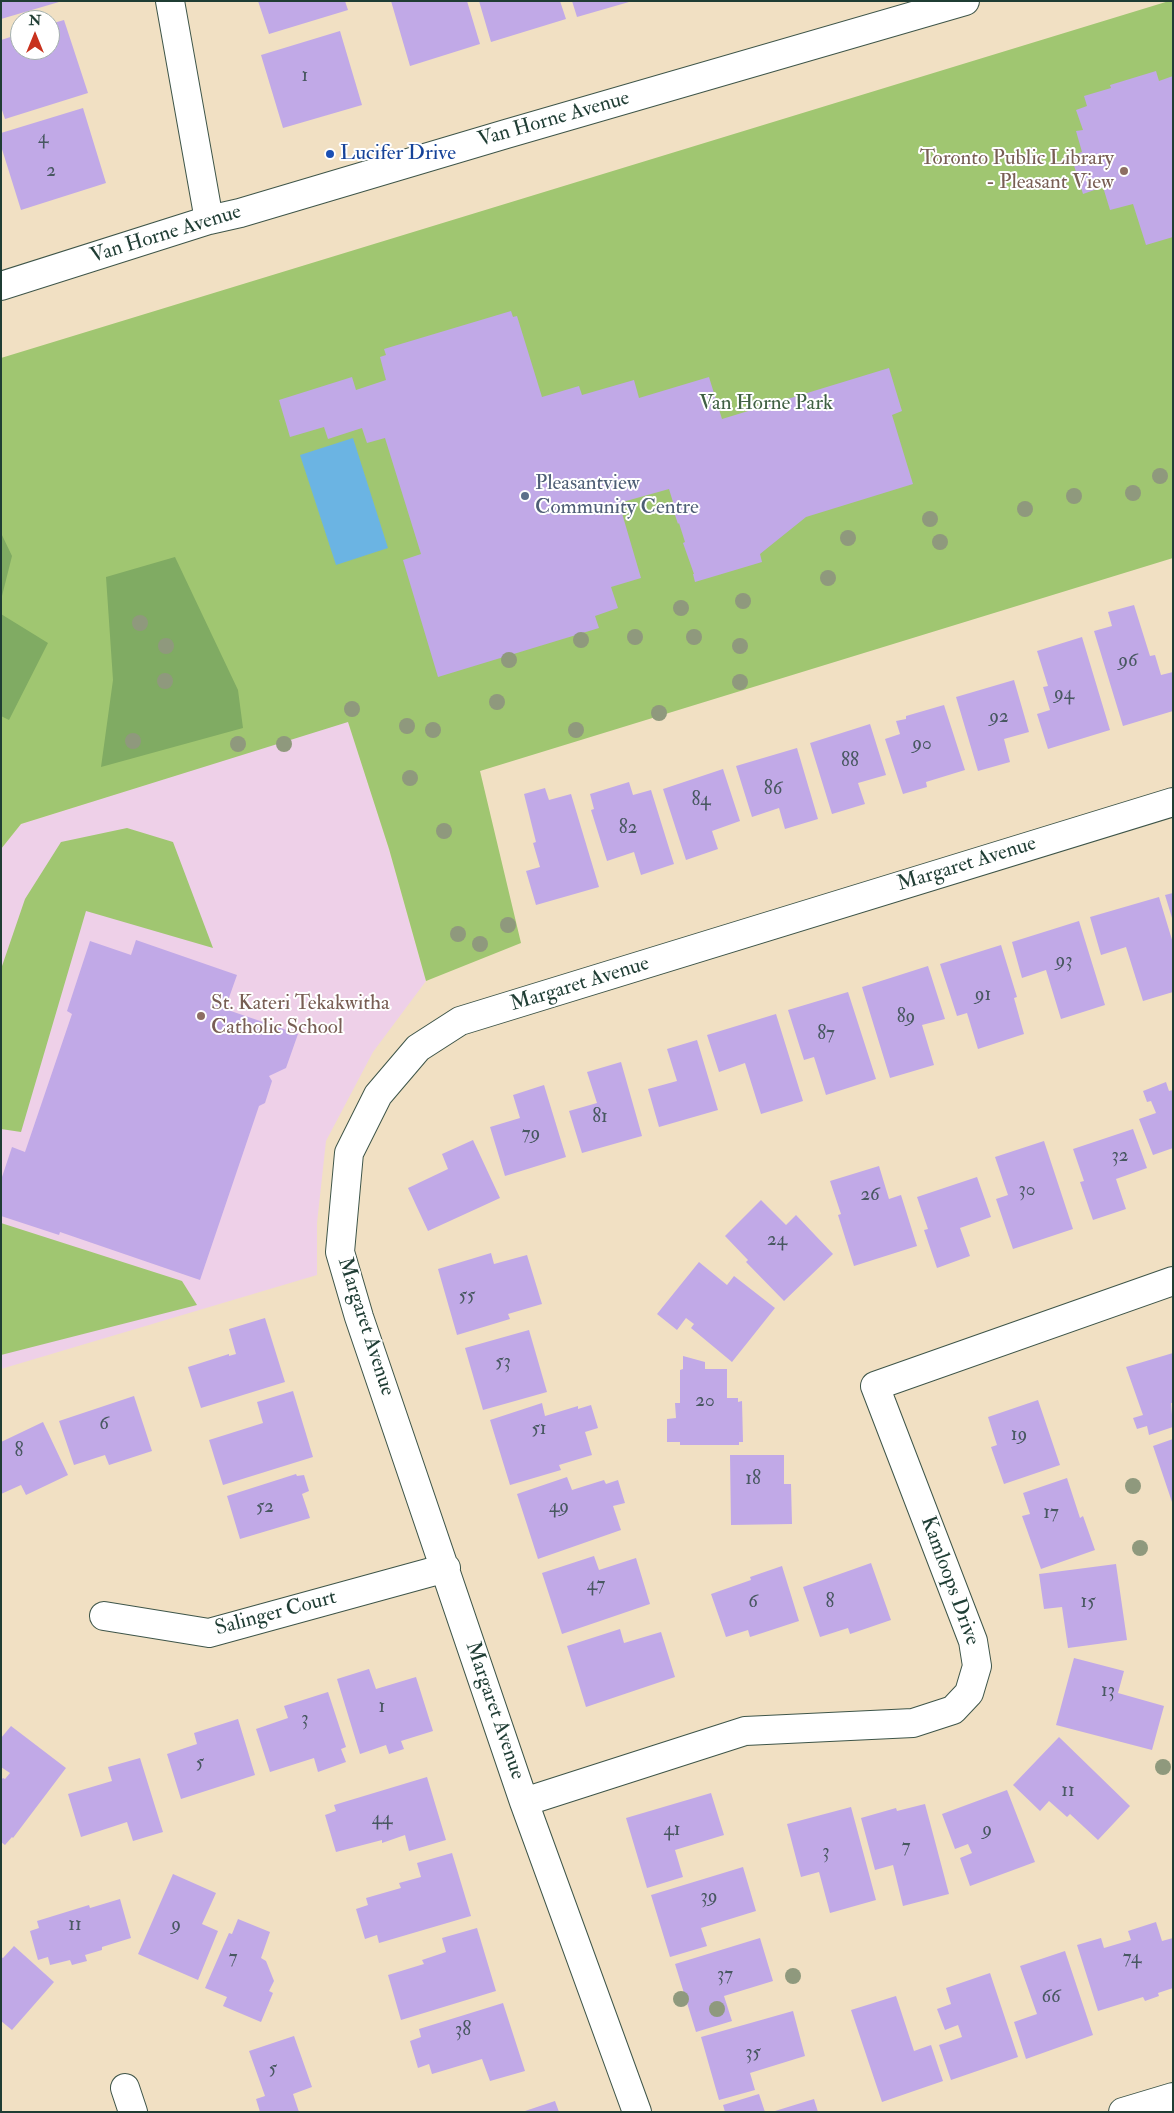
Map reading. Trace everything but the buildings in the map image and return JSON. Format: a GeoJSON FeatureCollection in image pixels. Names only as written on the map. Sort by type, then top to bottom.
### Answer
{"type":"FeatureCollection","features":[{"type":"Feature","properties":{"kind":"street"},"geometry":{"type":"LineString","coordinates":[[170,1],[209,220]]}},
{"type":"Feature","properties":{"kind":"street","name":"Van Horne Avenue"},"geometry":{"type":"LineString","coordinates":[[1,286],[209,220],[240,213],[965,1]]}},
{"type":"Feature","properties":{"kind":"street","name":"Margaret Avenue"},"geometry":{"type":"LineString","coordinates":[[637,2112],[524,1802],[446,1568],[359,1317],[340,1252],[349,1153],[378,1095],[418,1048],[460,1022],[1173,802]]}},
{"type":"Feature","properties":{"kind":"street","name":"Kamloops Drive"},"geometry":{"type":"LineString","coordinates":[[524,1802],[744,1731],[913,1724],[953,1710],[969,1693],[977,1666],[973,1641],[875,1386],[1173,1281]]}},
{"type":"Feature","properties":{"kind":"street","name":"Salinger Court"},"geometry":{"type":"LineString","coordinates":[[104,1616],[209,1633],[446,1568]]}},
{"type":"Feature","properties":{"kind":"street"},"geometry":{"type":"LineString","coordinates":[[1123,2112],[1173,2097]]}},
{"type":"Feature","properties":{"kind":"shaded area","name":"St. Kateri Tekakwitha Catholic School"},"geometry":{"type":"Polygon","coordinates":[[[348,721],[389,849],[426,981],[373,1052],[326,1141],[317,1223],[317,1275],[1,1369],[1,849],[21,824],[348,721]]]}},
{"type":"Feature","properties":{"kind":"green space","name":"Van Horne Park"},"geometry":{"type":"Polygon","coordinates":[[[1173,1],[1173,558],[480,771],[521,943],[426,981],[389,849],[348,722],[21,824],[1,849],[1,358],[1173,1]]]}},
{"type":"Feature","properties":{"kind":"green space"},"geometry":{"type":"Polygon","coordinates":[[[1,533],[12,556],[1,600],[1,533]]]}},
{"type":"Feature","properties":{"kind":"green space"},"geometry":{"type":"Polygon","coordinates":[[[175,557],[238,690],[243,728],[101,767],[113,680],[106,577],[175,557]]]}},
{"type":"Feature","properties":{"kind":"green space"},"geometry":{"type":"Polygon","coordinates":[[[1,614],[48,643],[9,720],[1,716],[1,614]]]}},
{"type":"Feature","properties":{"kind":"green space"},"geometry":{"type":"Polygon","coordinates":[[[127,828],[173,842],[213,948],[86,911],[21,1132],[1,1129],[1,969],[25,899],[61,842],[127,828]]]}},
{"type":"Feature","properties":{"kind":"green space"},"geometry":{"type":"Polygon","coordinates":[[[1,1223],[182,1281],[197,1305],[1,1355],[1,1223]]]}},
{"type":"Feature","properties":{"kind":"water"},"geometry":{"type":"Polygon","coordinates":[[[353,438],[388,548],[336,565],[300,455],[353,438]]]}},
{"type":"Feature","properties":{"kind":"place","name":"Lucifer Drive"},"geometry":{"type":"Point","coordinates":[330,154]}},
{"type":"Feature","properties":{"kind":"place","name":"Toronto Public Library - Pleasant View"},"geometry":{"type":"Point","coordinates":[1124,171]}},
{"type":"Feature","properties":{"kind":"place","name":"Pleasantview Community Centre"},"geometry":{"type":"Point","coordinates":[525,496]}},
{"type":"Feature","properties":{"kind":"place","name":"St. Kateri Tekakwitha Catholic School"},"geometry":{"type":"Point","coordinates":[201,1016]}}]}
